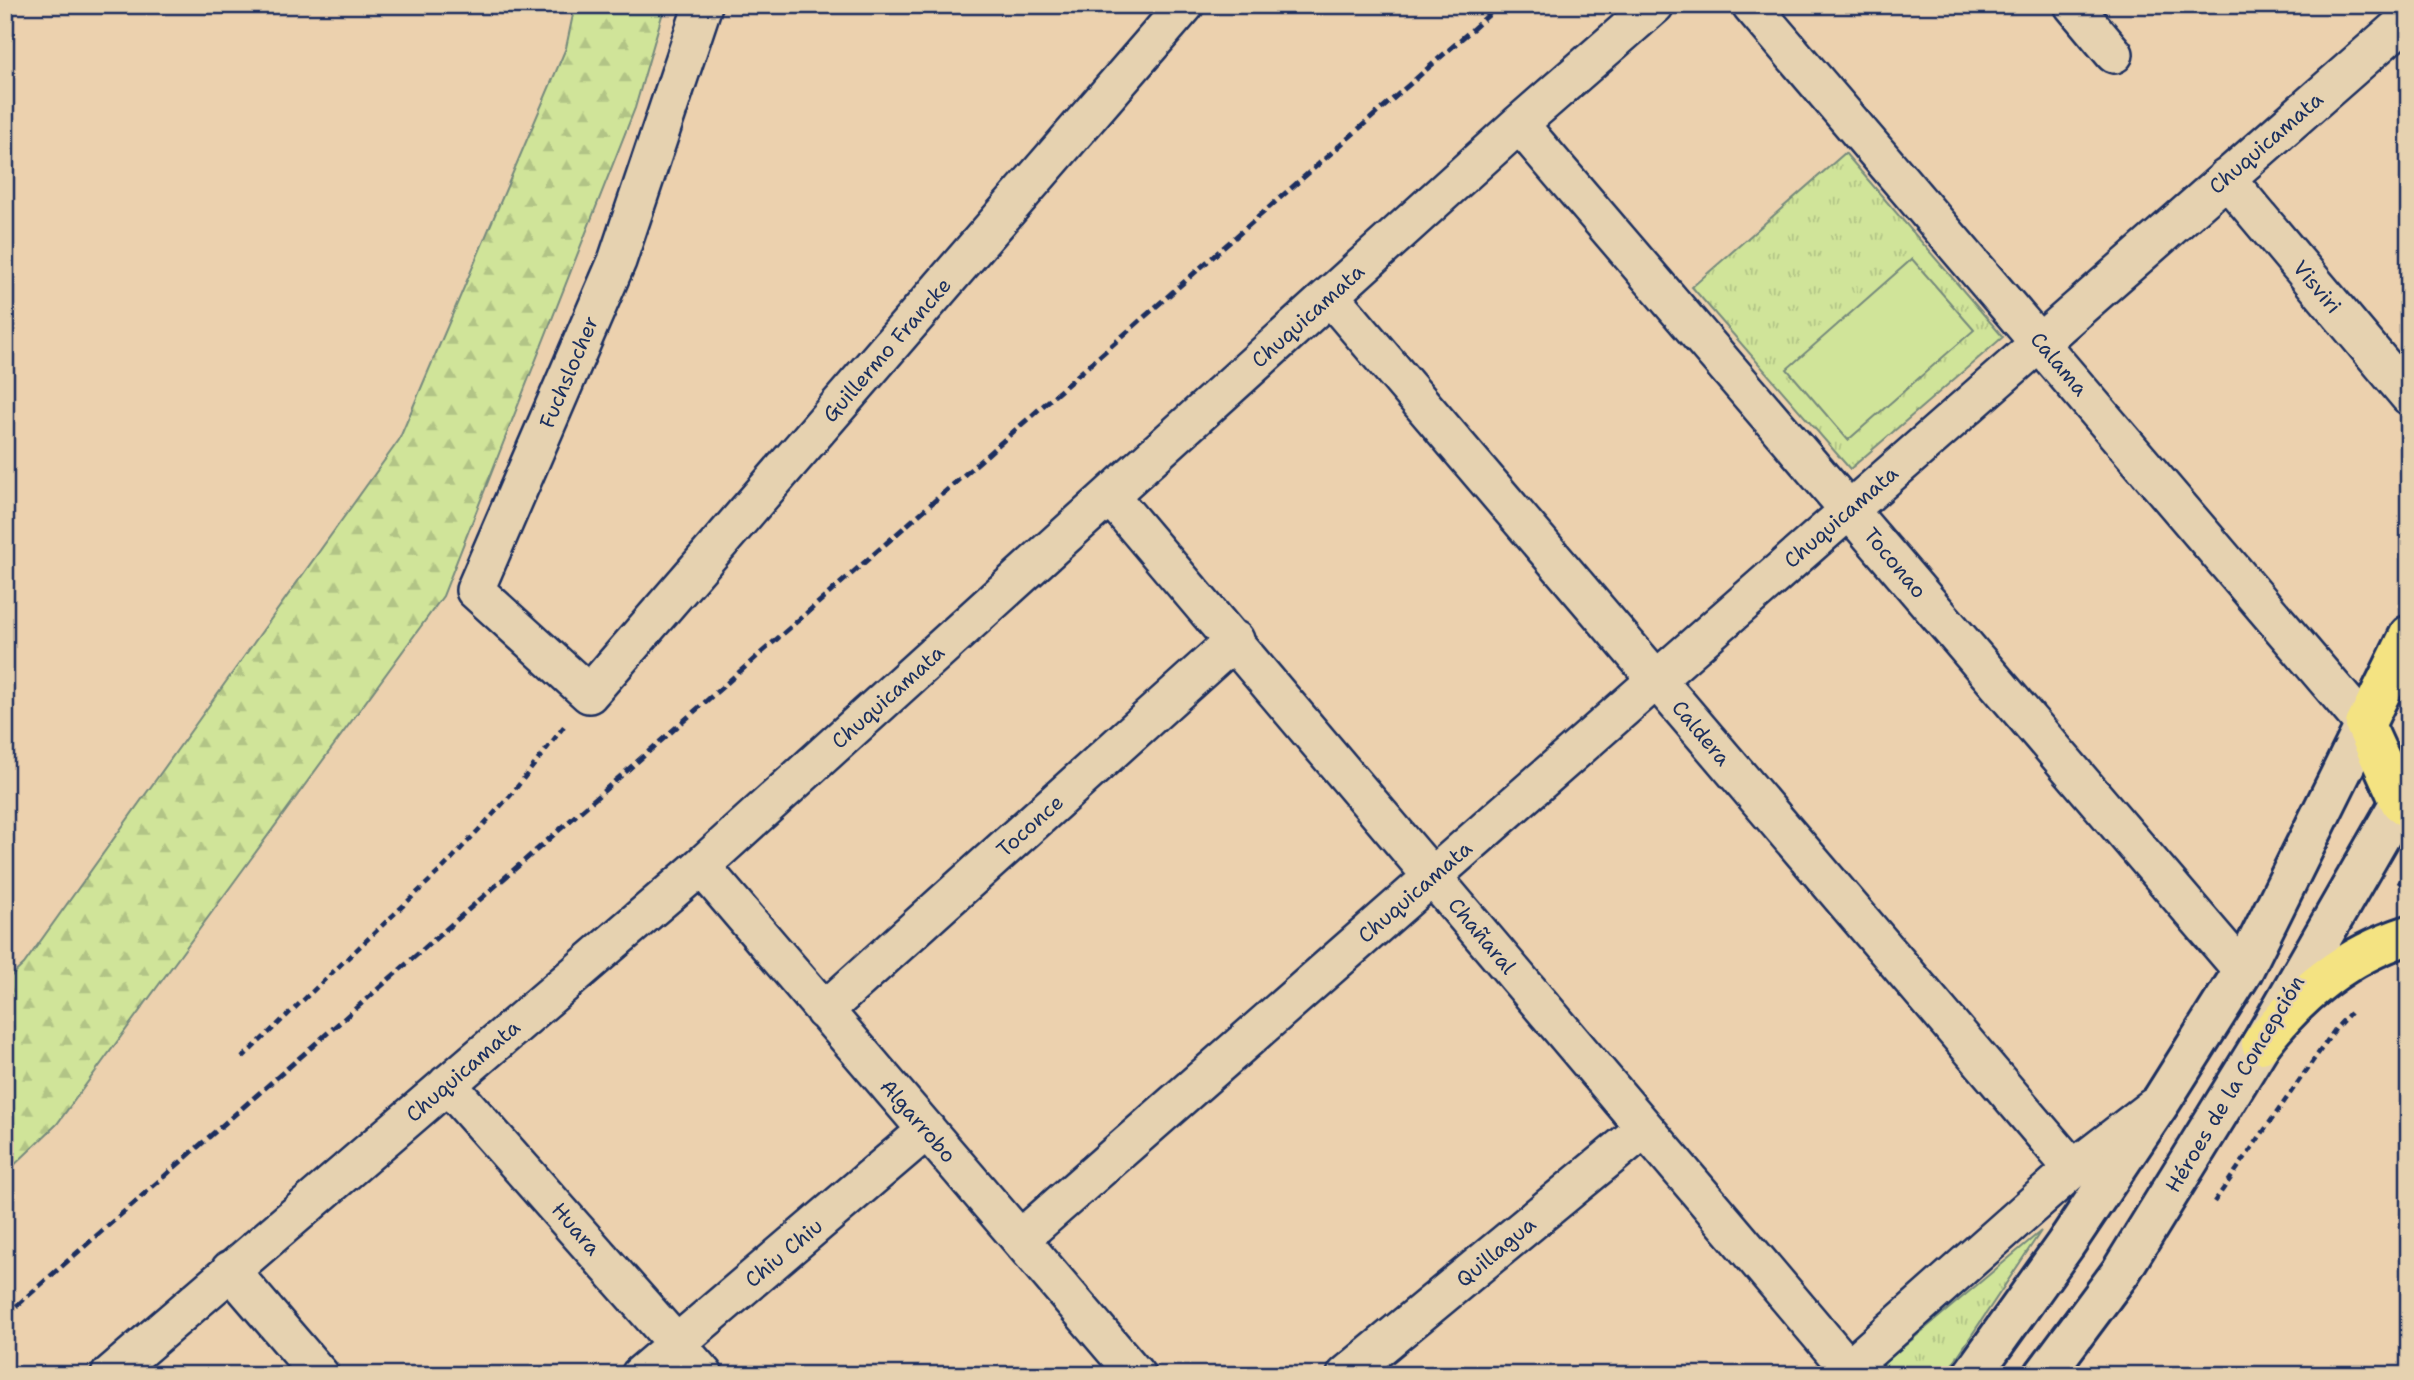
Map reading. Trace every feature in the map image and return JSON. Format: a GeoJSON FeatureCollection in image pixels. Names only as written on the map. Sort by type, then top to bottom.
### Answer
{"type":"FeatureCollection","features":[{"type":"Feature","properties":{"kind":"main road"},"geometry":{"type":"LineString","coordinates":[[2365,725],[2409,635]]}},
{"type":"Feature","properties":{"kind":"main road"},"geometry":{"type":"LineString","coordinates":[[2365,725],[2409,757]]}},
{"type":"Feature","properties":{"kind":"main road"},"geometry":{"type":"LineString","coordinates":[[2365,725],[2406,798]]}},
{"type":"Feature","properties":{"kind":"main road"},"geometry":{"type":"LineString","coordinates":[[2261,1044],[2285,1013],[2315,985],[2347,961],[2384,943],[2409,935]]}},
{"type":"Feature","properties":{"kind":"street","name":"Fuchslocher"},"geometry":{"type":"LineString","coordinates":[[589,694],[475,590],[617,261],[703,5]]}},
{"type":"Feature","properties":{"kind":"street","name":"Guillermo Francke"},"geometry":{"type":"LineString","coordinates":[[589,694],[1185,5]]}},
{"type":"Feature","properties":{"kind":"street","name":"Chuquicamata"},"geometry":{"type":"LineString","coordinates":[[110,1375],[701,866],[1518,124],[1655,5]]}},
{"type":"Feature","properties":{"kind":"street","name":"Calama"},"geometry":{"type":"LineString","coordinates":[[1751,5],[2365,725]]}},
{"type":"Feature","properties":{"kind":"street"},"geometry":{"type":"LineString","coordinates":[[2073,5],[2114,54]]}},
{"type":"Feature","properties":{"kind":"street","name":"Chuquicamata"},"geometry":{"type":"LineString","coordinates":[[1020,1239],[2409,18]]}},
{"type":"Feature","properties":{"kind":"street","name":"Toconao"},"geometry":{"type":"LineString","coordinates":[[1518,124],[2243,971]]}},
{"type":"Feature","properties":{"kind":"street","name":"Visviri"},"geometry":{"type":"LineString","coordinates":[[2226,178],[2409,396]]}},
{"type":"Feature","properties":{"kind":"street","name":"Caldera"},"geometry":{"type":"LineString","coordinates":[[1330,296],[2073,1169]]}},
{"type":"Feature","properties":{"kind":"street","name":"Chañaral"},"geometry":{"type":"LineString","coordinates":[[1110,496],[1235,640],[1848,1373]]}},
{"type":"Feature","properties":{"kind":"street","name":"Toconce"},"geometry":{"type":"LineString","coordinates":[[824,1011],[1235,640]]}},
{"type":"Feature","properties":{"kind":"street"},"geometry":{"type":"LineString","coordinates":[[1972,1375],[2065,1245],[2162,1100],[2243,971],[2365,725]]}},
{"type":"Feature","properties":{"kind":"street","name":"Héroes de la Concepción"},"geometry":{"type":"LineString","coordinates":[[2044,1375],[2120,1273],[2261,1044],[2406,798]]}},
{"type":"Feature","properties":{"kind":"street","name":"Algarrobo"},"geometry":{"type":"LineString","coordinates":[[701,866],[1136,1375]]}},
{"type":"Feature","properties":{"kind":"street","name":"Huara"},"geometry":{"type":"LineString","coordinates":[[447,1084],[704,1375]]}},
{"type":"Feature","properties":{"kind":"street"},"geometry":{"type":"LineString","coordinates":[[1848,1373],[2073,1169],[2162,1100]]}},
{"type":"Feature","properties":{"kind":"street","name":"Quillagua"},"geometry":{"type":"LineString","coordinates":[[1346,1375],[1645,1128]]}},
{"type":"Feature","properties":{"kind":"street","name":"Chiu Chiu"},"geometry":{"type":"LineString","coordinates":[[640,1375],[927,1130]]}},
{"type":"Feature","properties":{"kind":"street"},"geometry":{"type":"LineString","coordinates":[[230,1270],[320,1375]]}},
{"type":"Feature","properties":{"kind":"path"},"geometry":{"type":"LineString","coordinates":[[242,1058],[445,866],[509,796],[589,694]]}},
{"type":"Feature","properties":{"kind":"path"},"geometry":{"type":"LineString","coordinates":[[2211,1207],[2336,1028],[2357,1007]]}},
{"type":"Feature","properties":{"kind":"green space"},"geometry":{"type":"Polygon","coordinates":[[[575,5],[665,5],[635,108],[443,596],[57,1124],[5,1174],[5,982],[24,964],[399,440],[566,48],[575,5]]]}},
{"type":"Feature","properties":{"kind":"green space"},"geometry":{"type":"Polygon","coordinates":[[[1845,153],[2003,337],[1850,469],[1692,287],[1845,153]]]}},
{"type":"Feature","properties":{"kind":"green space"},"geometry":{"type":"Polygon","coordinates":[[[1912,259],[1974,330],[1848,440],[1787,369],[1912,259]]]}},
{"type":"Feature","properties":{"kind":"green space"},"geometry":{"type":"Polygon","coordinates":[[[2041,1231],[1945,1375],[1870,1375],[2041,1231]]]}},
{"type":"Feature","properties":{"kind":"railway"},"geometry":{"type":"LineString","coordinates":[[5,1316],[1500,5]]}}]}
